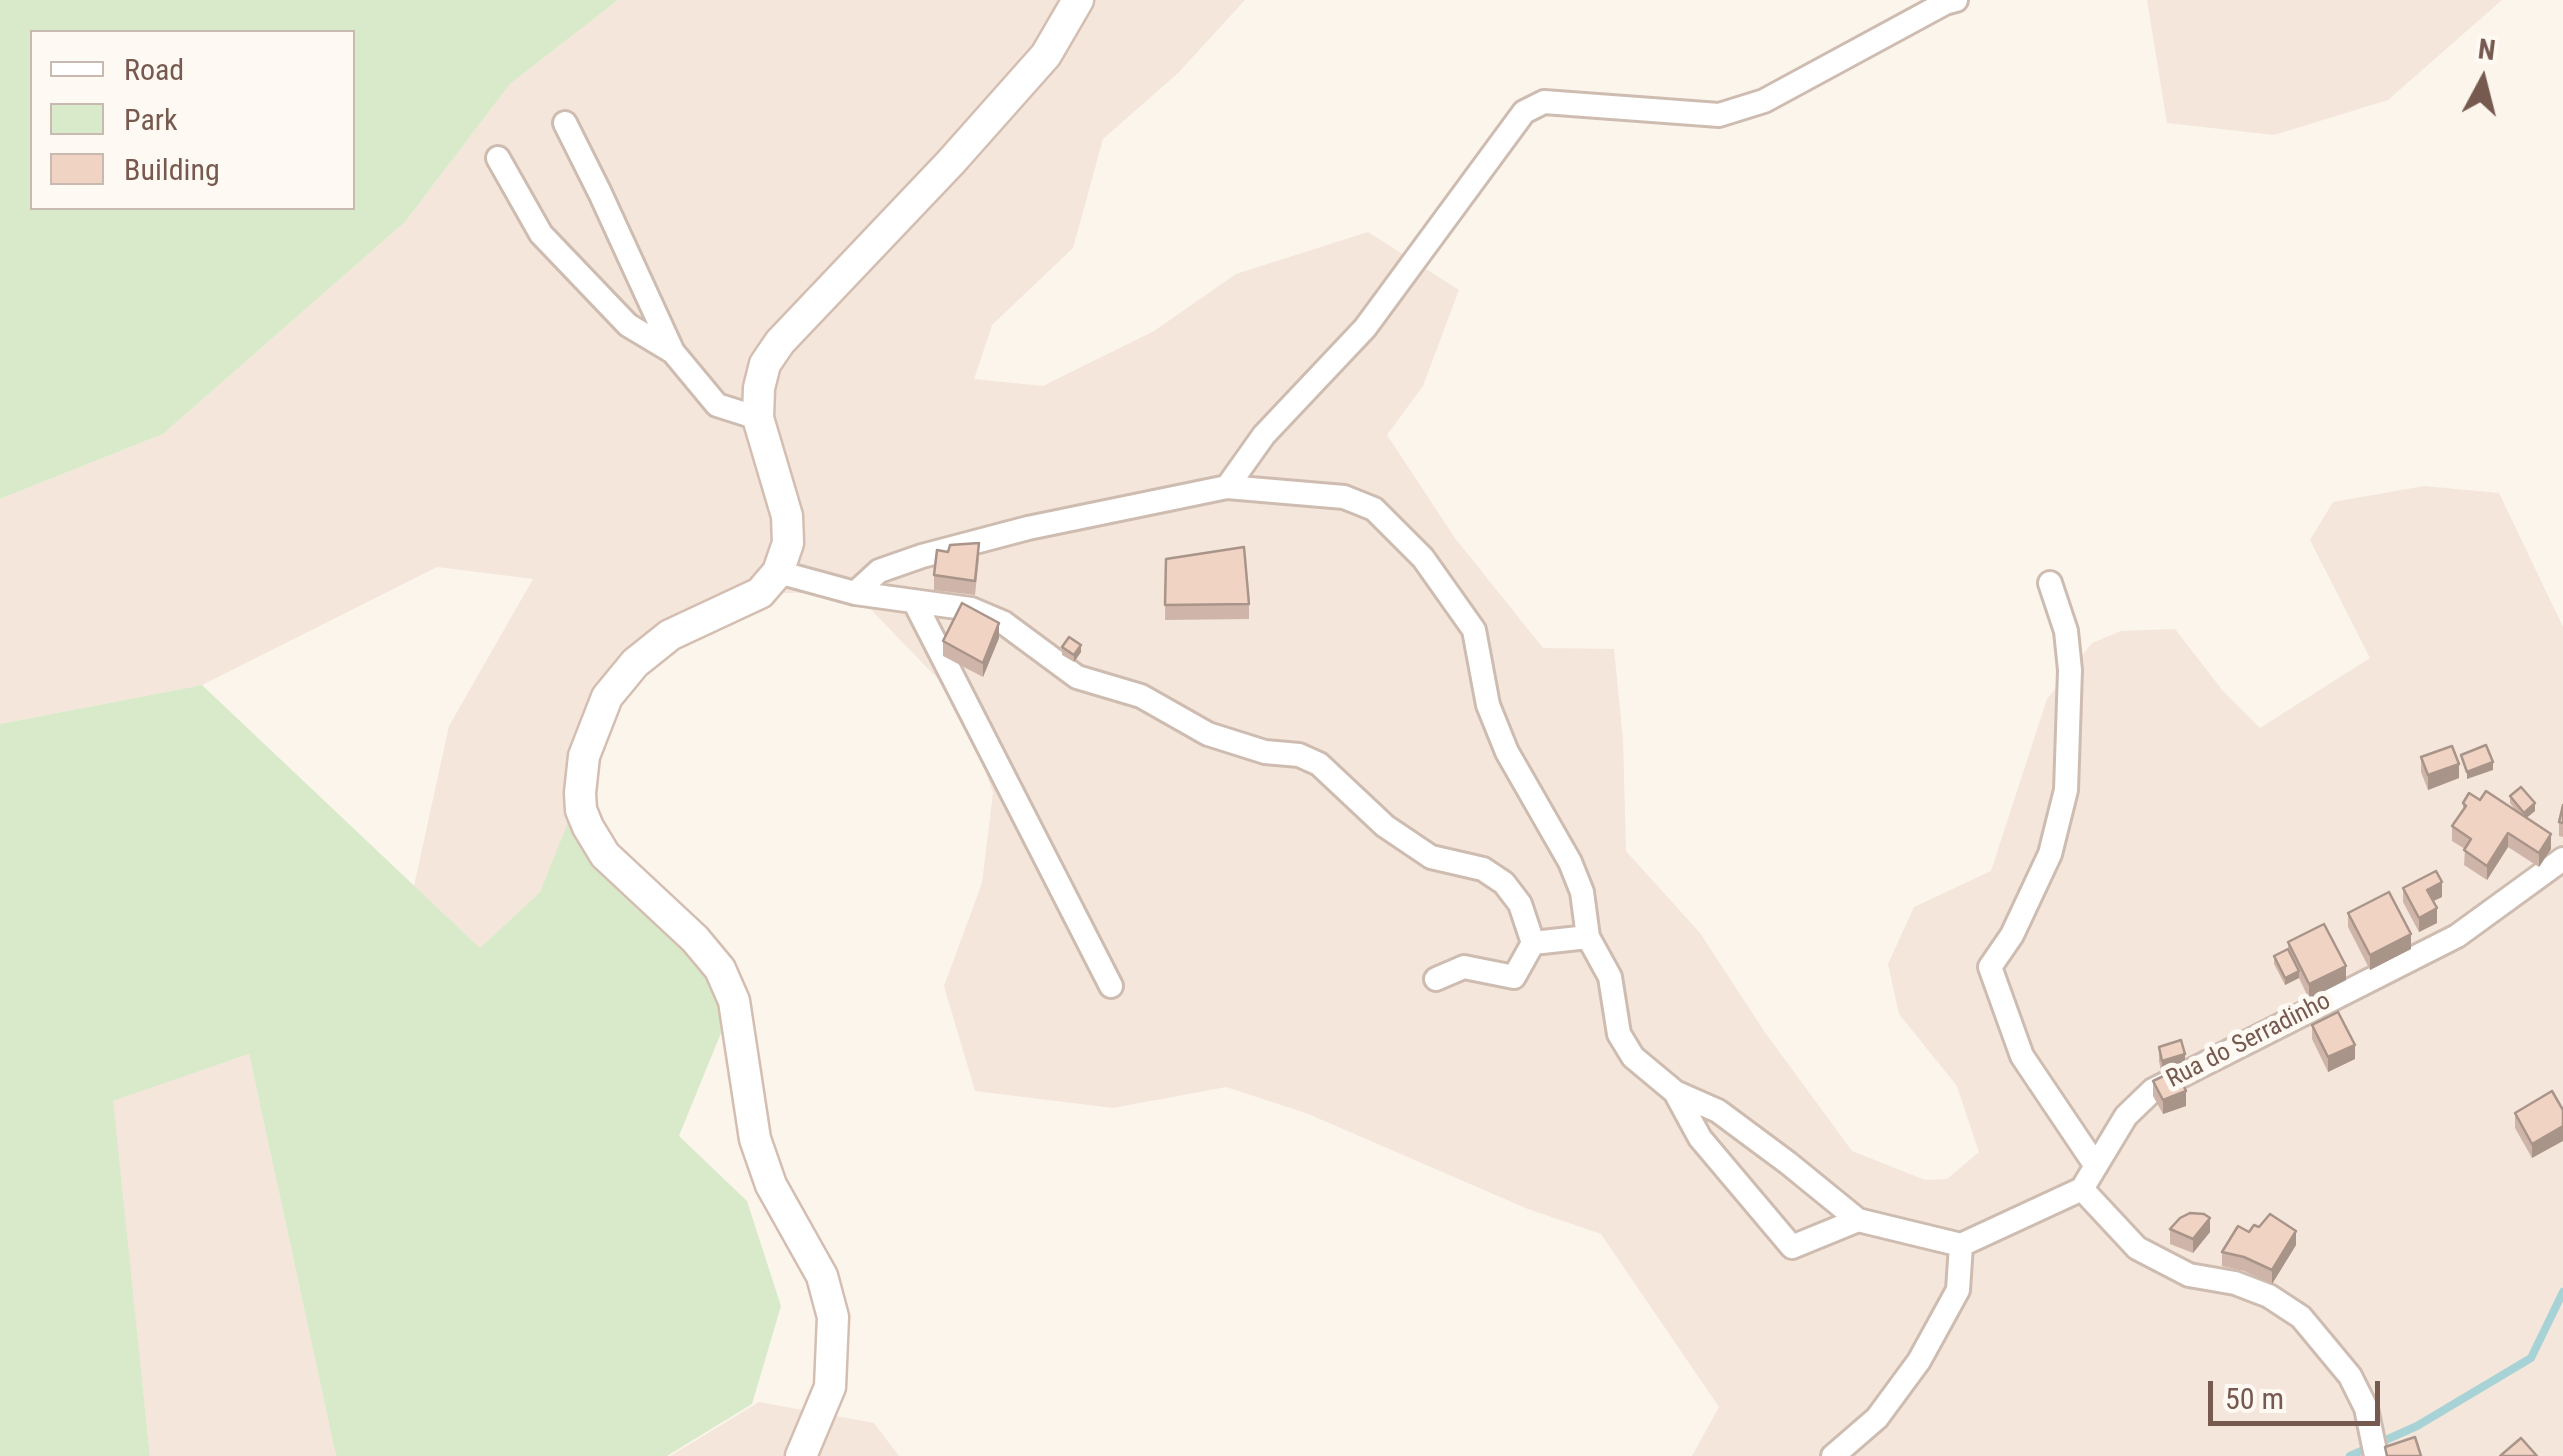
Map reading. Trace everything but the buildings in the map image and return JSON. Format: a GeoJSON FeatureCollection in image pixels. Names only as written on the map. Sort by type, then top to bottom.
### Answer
{"type":"FeatureCollection","features":[{"type":"Feature","properties":{"kind":"street"},"geometry":{"type":"LineString","coordinates":[[802,1456],[830,1387],[833,1317],[822,1276],[771,1185],[755,1139],[734,1001],[720,969],[696,939],[606,856],[582,810],[584,756],[607,696],[635,663],[670,635],[760,593],[778,572],[788,543],[788,516],[758,418],[765,364],[780,342],[951,162],[1046,55],[1078,0],[1095,0]]}},
{"type":"Feature","properties":{"kind":"street"},"geometry":{"type":"LineString","coordinates":[[1227,487],[1264,435],[1365,328],[1524,112],[1544,102],[1719,114],[1764,102],[1956,0]]}},
{"type":"Feature","properties":{"kind":"street"},"geometry":{"type":"LineString","coordinates":[[565,124],[672,352],[717,405],[758,418]]}},
{"type":"Feature","properties":{"kind":"street"},"geometry":{"type":"LineString","coordinates":[[498,158],[541,234],[628,324],[672,352]]}},
{"type":"Feature","properties":{"kind":"street"},"geometry":{"type":"LineString","coordinates":[[855,593],[879,571],[922,556],[1028,528],[1227,487],[1344,497],[1374,509],[1423,558],[1474,630],[1488,704],[1507,752],[1570,862],[1582,892],[1588,937],[1610,977],[1619,1034],[1632,1056],[1675,1092],[1718,1111],[1858,1220],[1960,1245],[2082,1188],[2136,1248],[2190,1275],[2236,1284],[2269,1296],[2301,1317],[2350,1376],[2366,1408],[2376,1456]]}},
{"type":"Feature","properties":{"kind":"street"},"geometry":{"type":"LineString","coordinates":[[778,572],[855,593],[971,609],[1004,622],[1078,677],[1141,696],[1208,734],[1265,752],[1299,755],[1319,764],[1385,826],[1431,857],[1483,869],[1504,883],[1520,904],[1533,944],[1514,977],[1464,968],[1436,979]]}},
{"type":"Feature","properties":{"kind":"street"},"geometry":{"type":"LineString","coordinates":[[2050,583],[2066,631],[2070,670],[2066,790],[2050,854],[2012,935],[1990,967],[2022,1056],[2096,1166]]}},
{"type":"Feature","properties":{"kind":"street"},"geometry":{"type":"LineString","coordinates":[[914,601],[1111,986]]}},
{"type":"Feature","properties":{"kind":"street","name":"Rua do Serradinho"},"geometry":{"type":"LineString","coordinates":[[2082,1188],[2126,1116],[2153,1090],[2457,936],[2563,859]]}},
{"type":"Feature","properties":{"kind":"street"},"geometry":{"type":"LineString","coordinates":[[1533,944],[1588,937]]}},
{"type":"Feature","properties":{"kind":"street"},"geometry":{"type":"LineString","coordinates":[[1675,1092],[1700,1138],[1792,1247],[1858,1220]]}},
{"type":"Feature","properties":{"kind":"street"},"geometry":{"type":"LineString","coordinates":[[1833,1456],[1877,1418],[1919,1362],[1958,1290],[1960,1245]]}},
{"type":"Feature","properties":{"kind":"shaded area"},"geometry":{"type":"Polygon","coordinates":[[[618,0],[1245,0],[1178,73],[1103,139],[1073,248],[992,325],[974,379],[1043,386],[1154,331],[1236,274],[1368,232],[1459,290],[1423,386],[1387,435],[1455,538],[1543,648],[1614,649],[1623,739],[1626,851],[1700,933],[1764,1031],[1852,1151],[1925,1180],[1947,1179],[1979,1152],[1957,1086],[1899,1014],[1888,964],[1914,907],[1991,871],[2047,699],[2092,643],[2121,631],[2175,629],[2223,691],[2260,728],[2370,658],[2310,540],[2333,502],[2424,486],[2499,493],[2563,627],[2563,1456],[1692,1456],[1719,1407],[1601,1234],[1528,1209],[1306,1113],[1226,1087],[1113,1108],[975,1091],[944,986],[982,883],[993,793],[962,704],[855,593],[760,593],[635,663],[540,892],[480,948],[414,886],[449,726],[533,579],[437,567],[202,685],[0,724],[0,499],[163,434],[405,222],[510,84],[618,0]]]}},
{"type":"Feature","properties":{"kind":"shaded area"},"geometry":{"type":"Polygon","coordinates":[[[2147,0],[2502,0],[2388,100],[2274,135],[2167,123],[2147,0]]]}},
{"type":"Feature","properties":{"kind":"shaded area"},"geometry":{"type":"Polygon","coordinates":[[[249,1054],[336,1456],[150,1456],[112,1101],[249,1054]]]}},
{"type":"Feature","properties":{"kind":"shaded area"},"geometry":{"type":"Polygon","coordinates":[[[759,1402],[874,1423],[899,1456],[670,1456],[759,1402]]]}},
{"type":"Feature","properties":{"kind":"green space"},"geometry":{"type":"Polygon","coordinates":[[[0,0],[618,0],[510,84],[405,222],[163,434],[0,499],[0,0]]]}},
{"type":"Feature","properties":{"kind":"green space"},"geometry":{"type":"Polygon","coordinates":[[[202,685],[480,948],[540,892],[580,793],[581,810],[734,1001],[679,1136],[747,1201],[781,1306],[752,1404],[667,1456],[336,1456],[249,1054],[113,1101],[150,1456],[0,1456],[0,724],[202,685]]]}},
{"type":"Feature","properties":{"kind":"waterway"},"geometry":{"type":"LineString","coordinates":[[2350,1456],[2417,1426],[2531,1358],[2563,1292]]}}]}
